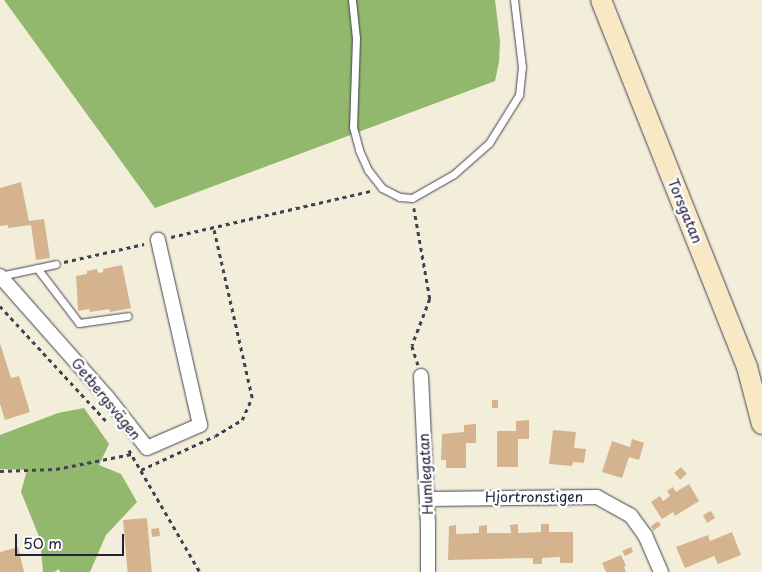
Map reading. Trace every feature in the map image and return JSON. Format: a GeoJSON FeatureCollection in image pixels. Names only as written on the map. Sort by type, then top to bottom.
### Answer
{"type":"FeatureCollection","features":[{"type":"Feature","properties":{"kind":"main road","name":"Torsgatan"},"geometry":{"type":"LineString","coordinates":[[601,0],[747,367],[762,424]]}},
{"type":"Feature","properties":{"kind":"street","name":"Getbergsvägen"},"geometry":{"type":"LineString","coordinates":[[0,276],[108,398],[147,448],[200,425],[158,240]]}},
{"type":"Feature","properties":{"kind":"street","name":"Humlegatan"},"geometry":{"type":"LineString","coordinates":[[421,376],[427,499],[428,572]]}},
{"type":"Feature","properties":{"kind":"street","name":"Hjortronstigen"},"geometry":{"type":"LineString","coordinates":[[427,499],[597,497],[630,516],[645,535],[661,572]]}},
{"type":"Feature","properties":{"kind":"lane"},"geometry":{"type":"LineString","coordinates":[[352,0],[356,38],[353,127],[359,150],[368,170],[382,188],[400,197],[412,198],[454,174],[489,143],[519,95],[522,67],[514,0]]}},
{"type":"Feature","properties":{"kind":"lane"},"geometry":{"type":"LineString","coordinates":[[0,276],[56,264]]}},
{"type":"Feature","properties":{"kind":"lane"},"geometry":{"type":"LineString","coordinates":[[38,268],[79,323],[128,316]]}},
{"type":"Feature","properties":{"kind":"path"},"geometry":{"type":"LineString","coordinates":[[56,264],[382,188]]}},
{"type":"Feature","properties":{"kind":"path"},"geometry":{"type":"LineString","coordinates":[[412,198],[430,299],[412,346],[421,376]]}},
{"type":"Feature","properties":{"kind":"path"},"geometry":{"type":"LineString","coordinates":[[142,470],[215,436],[242,420],[252,398],[213,227]]}},
{"type":"Feature","properties":{"kind":"path"},"geometry":{"type":"LineString","coordinates":[[0,306],[107,422]]}},
{"type":"Feature","properties":{"kind":"path"},"geometry":{"type":"LineString","coordinates":[[127,448],[142,470],[200,572]]}},
{"type":"Feature","properties":{"kind":"path"},"geometry":{"type":"LineString","coordinates":[[0,471],[56,469],[132,454]]}},
{"type":"Feature","properties":{"kind":"green space"},"geometry":{"type":"Polygon","coordinates":[[[4,0],[495,0],[500,41],[499,62],[495,81],[155,208],[4,0]]]}},
{"type":"Feature","properties":{"kind":"green space"},"geometry":{"type":"Polygon","coordinates":[[[84,408],[109,444],[99,465],[121,474],[137,502],[106,535],[90,572],[60,572],[59,569],[54,572],[43,572],[40,539],[21,492],[27,470],[0,469],[0,435],[58,413],[84,408]]]}},
{"type":"Feature","properties":{"kind":"building"},"geometry":{"type":"Polygon","coordinates":[[[21,182],[29,221],[44,219],[50,258],[36,260],[31,225],[8,228],[8,225],[0,226],[0,188],[21,182]]]}},
{"type":"Feature","properties":{"kind":"building"},"geometry":{"type":"Polygon","coordinates":[[[122,265],[131,308],[110,312],[109,309],[90,312],[89,309],[78,311],[76,276],[87,274],[87,271],[97,269],[98,273],[103,272],[103,269],[122,265]]]}},
{"type":"Feature","properties":{"kind":"building"},"geometry":{"type":"Polygon","coordinates":[[[0,343],[11,378],[19,376],[30,412],[5,420],[0,404],[0,343]]]}},
{"type":"Feature","properties":{"kind":"building"},"geometry":{"type":"Polygon","coordinates":[[[492,400],[498,400],[498,408],[492,408],[492,400]]]}},
{"type":"Feature","properties":{"kind":"building"},"geometry":{"type":"Polygon","coordinates":[[[529,420],[529,439],[518,439],[518,467],[497,467],[497,431],[516,431],[516,421],[529,420]]]}},
{"type":"Feature","properties":{"kind":"building"},"geometry":{"type":"Polygon","coordinates":[[[476,424],[476,443],[466,443],[466,468],[446,468],[446,460],[441,460],[442,434],[464,432],[464,425],[476,424]]]}},
{"type":"Feature","properties":{"kind":"building"},"geometry":{"type":"Polygon","coordinates":[[[553,430],[576,432],[574,448],[586,449],[584,463],[573,462],[572,466],[549,464],[553,430]]]}},
{"type":"Feature","properties":{"kind":"building"},"geometry":{"type":"Polygon","coordinates":[[[632,439],[644,443],[639,460],[629,457],[622,478],[602,472],[612,441],[630,447],[632,439]]]}},
{"type":"Feature","properties":{"kind":"building"},"geometry":{"type":"Polygon","coordinates":[[[681,467],[687,474],[680,480],[674,473],[681,467]]]}},
{"type":"Feature","properties":{"kind":"building"},"geometry":{"type":"Polygon","coordinates":[[[689,484],[699,501],[675,516],[673,512],[662,519],[651,502],[660,496],[663,501],[670,496],[667,491],[673,487],[676,492],[689,484]]]}},
{"type":"Feature","properties":{"kind":"building"},"geometry":{"type":"Polygon","coordinates":[[[711,511],[715,518],[707,523],[703,515],[711,511]]]}},
{"type":"Feature","properties":{"kind":"building"},"geometry":{"type":"Polygon","coordinates":[[[147,518],[152,572],[128,572],[123,520],[147,518]]]}},
{"type":"Feature","properties":{"kind":"building"},"geometry":{"type":"Polygon","coordinates":[[[658,521],[661,525],[654,530],[651,526],[658,521]]]}},
{"type":"Feature","properties":{"kind":"building"},"geometry":{"type":"Polygon","coordinates":[[[518,524],[518,533],[541,532],[541,524],[549,524],[549,532],[573,532],[573,563],[560,563],[560,557],[542,558],[542,564],[533,564],[533,558],[448,560],[449,526],[456,525],[456,534],[479,533],[479,526],[487,525],[487,533],[511,533],[510,525],[518,524]]]}},
{"type":"Feature","properties":{"kind":"building"},"geometry":{"type":"Polygon","coordinates":[[[159,528],[160,536],[152,537],[151,529],[159,528]]]}},
{"type":"Feature","properties":{"kind":"building"},"geometry":{"type":"Polygon","coordinates":[[[732,532],[741,555],[718,564],[714,556],[685,568],[676,547],[708,535],[710,541],[732,532]]]}},
{"type":"Feature","properties":{"kind":"building"},"geometry":{"type":"Polygon","coordinates":[[[18,547],[24,572],[0,572],[0,552],[18,547]]]}},
{"type":"Feature","properties":{"kind":"building"},"geometry":{"type":"Polygon","coordinates":[[[631,547],[633,552],[625,556],[622,551],[631,547]]]}},
{"type":"Feature","properties":{"kind":"building"},"geometry":{"type":"Polygon","coordinates":[[[621,555],[626,566],[624,567],[626,572],[606,572],[602,563],[621,555]]]}}]}
